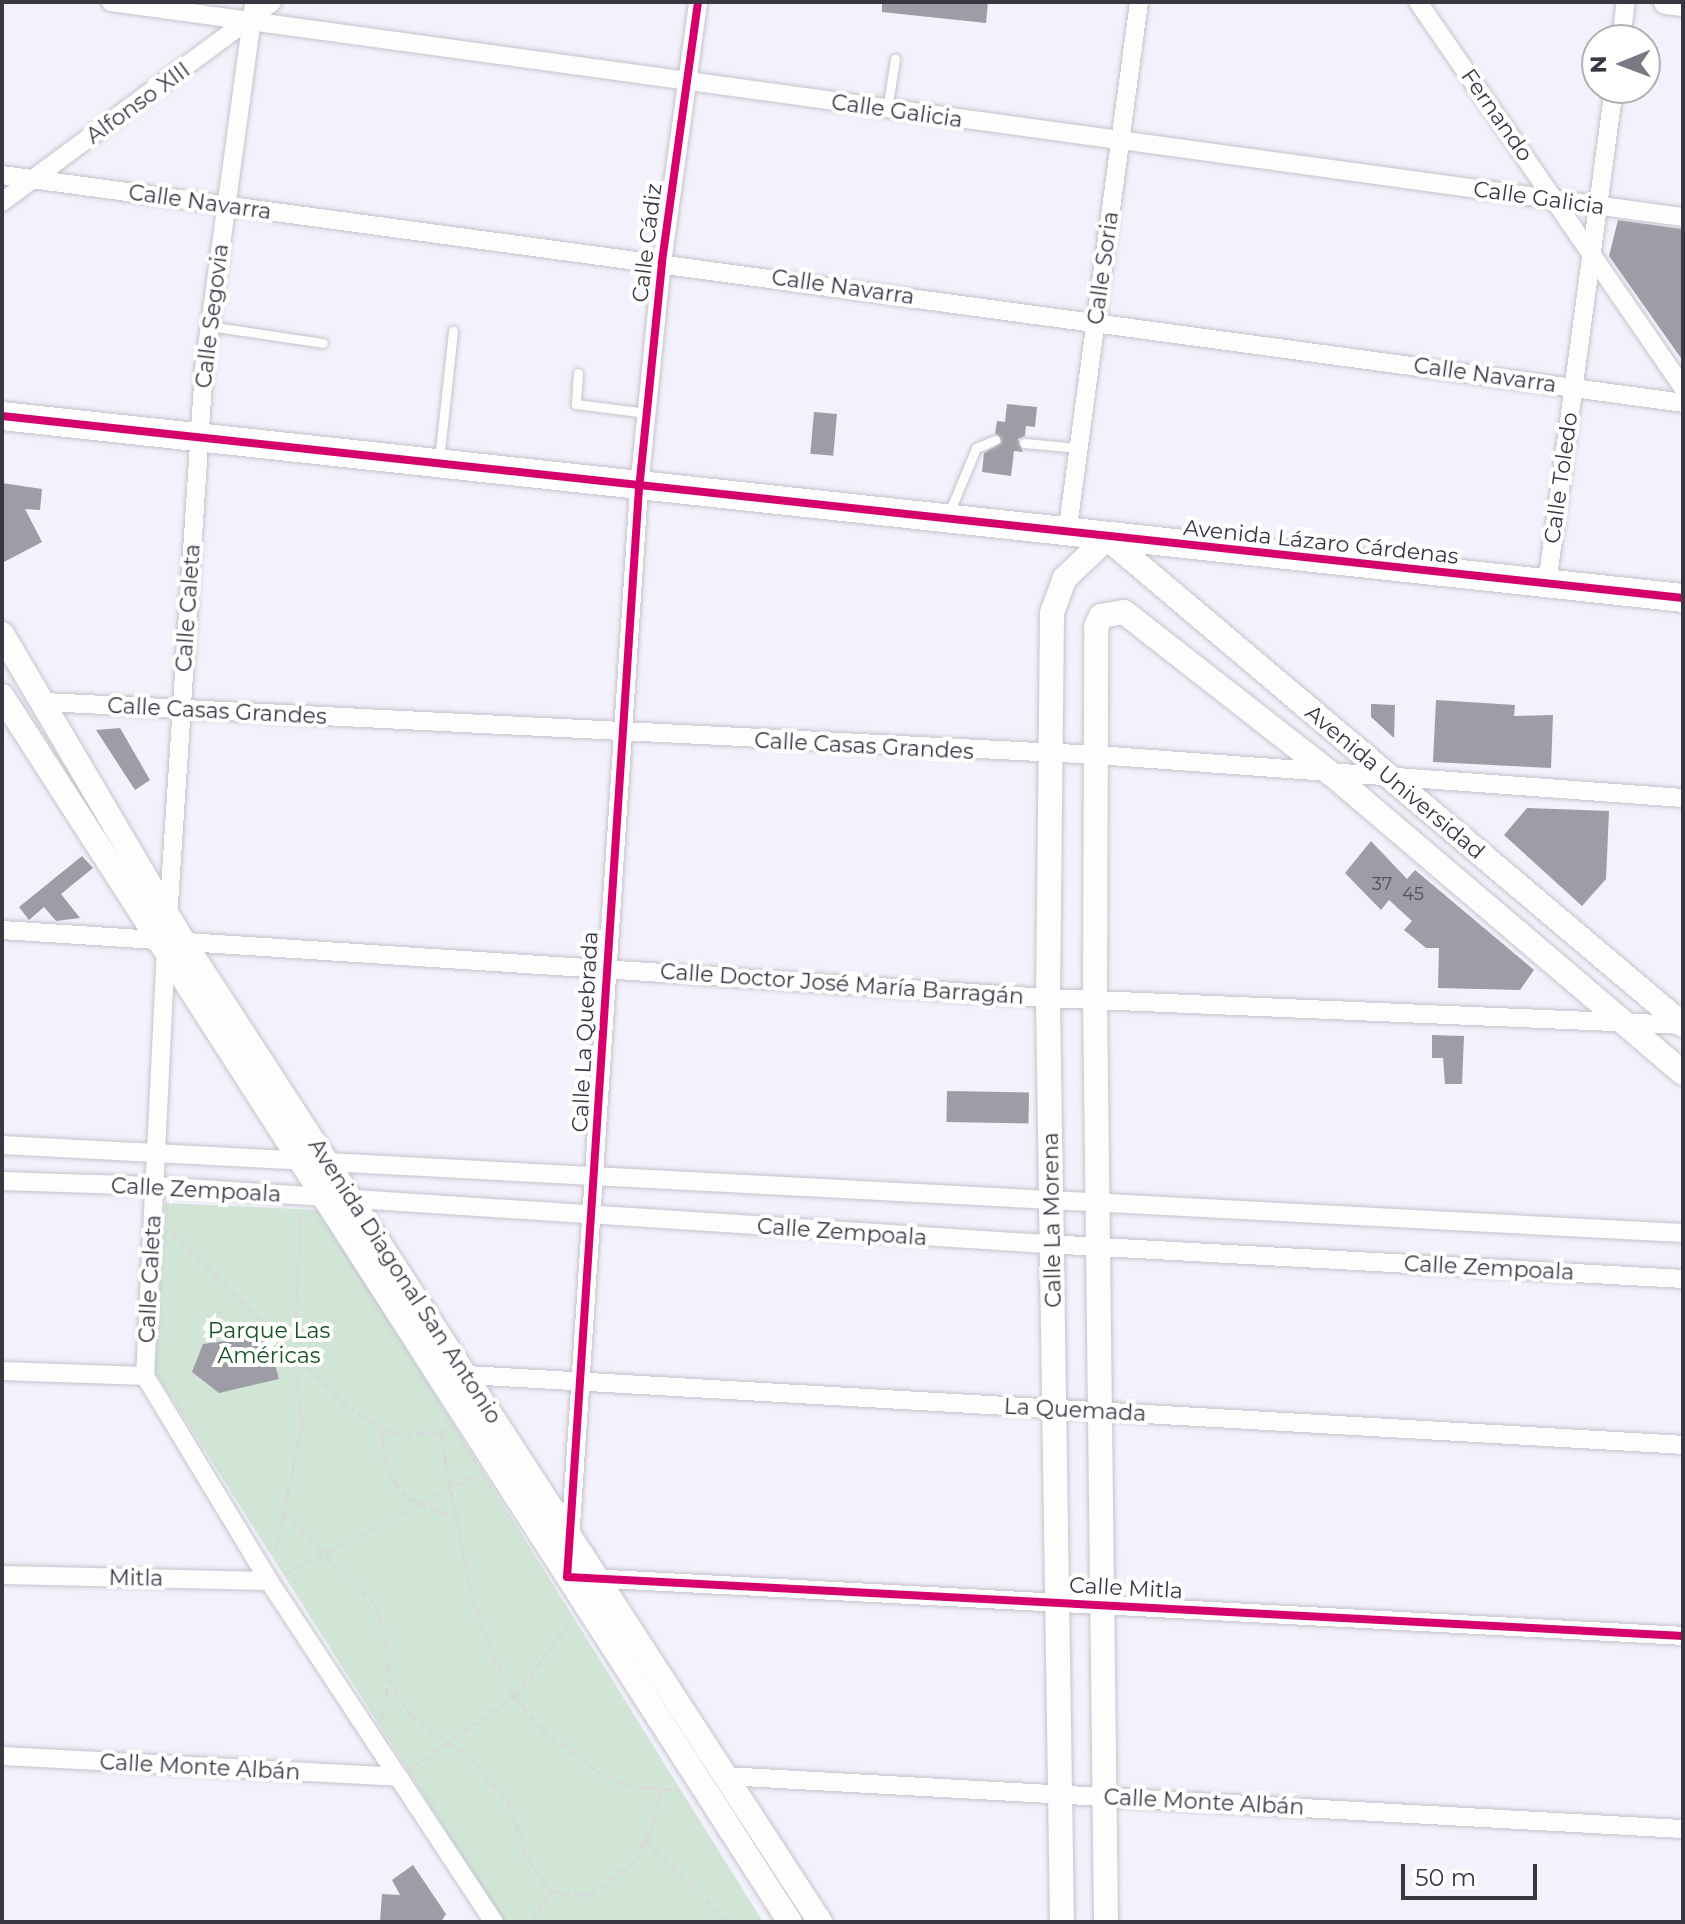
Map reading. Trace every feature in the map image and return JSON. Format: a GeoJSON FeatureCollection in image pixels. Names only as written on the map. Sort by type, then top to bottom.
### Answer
{"type":"FeatureCollection","features":[{"type":"Feature","properties":{"kind":"main road","name":"Avenida Lázaro Cárdenas"},"geometry":{"type":"LineString","coordinates":[[2,416],[438,467],[1683,598]]}},
{"type":"Feature","properties":{"kind":"street","name":"Calle Galicia"},"geometry":{"type":"LineString","coordinates":[[111,2],[253,11],[687,82],[1683,217]]}},
{"type":"Feature","properties":{"kind":"street","name":"Alfonso XIII"},"geometry":{"type":"LineString","coordinates":[[2,202],[253,11],[272,2]]}},
{"type":"Feature","properties":{"kind":"street","name":"Calle Cádiz"},"geometry":{"type":"LineString","coordinates":[[639,488],[662,263],[698,2]]}},
{"type":"Feature","properties":{"kind":"street","name":"Calle Soria"},"geometry":{"type":"LineString","coordinates":[[1067,534],[1139,2]]}},
{"type":"Feature","properties":{"kind":"street","name":"Fernando"},"geometry":{"type":"LineString","coordinates":[[1418,2],[1592,250],[1683,388]]}},
{"type":"Feature","properties":{"kind":"street"},"geometry":{"type":"LineString","coordinates":[[1623,24],[1626,2]]}},
{"type":"Feature","properties":{"kind":"street"},"geometry":{"type":"LineString","coordinates":[[1666,2],[1683,4]]}},
{"type":"Feature","properties":{"kind":"street","name":"Calle Segovia"},"geometry":{"type":"LineString","coordinates":[[200,440],[209,326],[253,11]]}},
{"type":"Feature","properties":{"kind":"street","name":"Calle Toledo"},"geometry":{"type":"LineString","coordinates":[[1547,584],[1612,104]]}},
{"type":"Feature","properties":{"kind":"street","name":"Calle Navarra"},"geometry":{"type":"LineString","coordinates":[[2,175],[1683,403]]}},
{"type":"Feature","properties":{"kind":"street","name":"Calle Caleta"},"geometry":{"type":"LineString","coordinates":[[200,440],[181,708],[145,1376],[269,1581],[494,1922]]}},
{"type":"Feature","properties":{"kind":"street","name":"Calle La Quebrada"},"geometry":{"type":"LineString","coordinates":[[567,1577],[639,488]]}},
{"type":"Feature","properties":{"kind":"street","name":"Calle La Morena"},"geometry":{"type":"LineString","coordinates":[[1062,1922],[1048,998],[1056,595],[1076,563],[1107,538]]}},
{"type":"Feature","properties":{"kind":"street","name":"Avenida Universidad"},"geometry":{"type":"LineString","coordinates":[[1107,538],[1683,1025]]}},
{"type":"Feature","properties":{"kind":"street","name":"Calle La Morena"},"geometry":{"type":"LineString","coordinates":[[1106,1922],[1095,1000],[1096,627],[1112,611],[1124,612]]}},
{"type":"Feature","properties":{"kind":"street","name":"Avenida Universidad"},"geometry":{"type":"LineString","coordinates":[[1124,612],[1334,776],[1683,1073]]}},
{"type":"Feature","properties":{"kind":"street","name":"Avenida Diagonal San Antonio"},"geometry":{"type":"LineString","coordinates":[[2,634],[45,702],[168,939],[298,1161],[312,1197],[471,1429],[584,1603],[820,1922]]}},
{"type":"Feature","properties":{"kind":"street","name":"Avenida Diagonal San Antonio"},"geometry":{"type":"LineString","coordinates":[[3,698],[168,939],[328,1163],[467,1375],[597,1578],[715,1783],[790,1922]]}},
{"type":"Feature","properties":{"kind":"street","name":"Calle Casas Grandes"},"geometry":{"type":"LineString","coordinates":[[45,702],[621,734],[1097,755],[1334,776],[1683,798]]}},
{"type":"Feature","properties":{"kind":"street","name":"Calle Doctor José María Barragán"},"geometry":{"type":"LineString","coordinates":[[2,930],[1048,998],[1683,1025]]}},
{"type":"Feature","properties":{"kind":"street","name":"Calle Zempoala"},"geometry":{"type":"LineString","coordinates":[[2,1145],[158,1150],[328,1163],[1683,1233]]}},
{"type":"Feature","properties":{"kind":"street","name":"Calle Zempoala"},"geometry":{"type":"LineString","coordinates":[[2,1181],[156,1186],[1053,1245],[1683,1279]]}},
{"type":"Feature","properties":{"kind":"street"},"geometry":{"type":"LineString","coordinates":[[2,1371],[145,1376]]}},
{"type":"Feature","properties":{"kind":"street","name":"La Quemada"},"geometry":{"type":"LineString","coordinates":[[467,1375],[1683,1445]]}},
{"type":"Feature","properties":{"kind":"street","name":"Mitla"},"geometry":{"type":"LineString","coordinates":[[2,1575],[269,1581]]}},
{"type":"Feature","properties":{"kind":"street","name":"Calle Mitla"},"geometry":{"type":"LineString","coordinates":[[567,1577],[1683,1636]]}},
{"type":"Feature","properties":{"kind":"street","name":"Calle Monte Albán"},"geometry":{"type":"LineString","coordinates":[[2,1756],[398,1777]]}},
{"type":"Feature","properties":{"kind":"street","name":"Calle Monte Albán"},"geometry":{"type":"LineString","coordinates":[[715,1783],[1104,1796],[1683,1829]]}},
{"type":"Feature","properties":{"kind":"lane"},"geometry":{"type":"LineString","coordinates":[[887,110],[895,59]]}},
{"type":"Feature","properties":{"kind":"lane"},"geometry":{"type":"LineString","coordinates":[[209,326],[323,343]]}},
{"type":"Feature","properties":{"kind":"lane"},"geometry":{"type":"LineString","coordinates":[[438,467],[453,331]]}},
{"type":"Feature","properties":{"kind":"lane"},"geometry":{"type":"LineString","coordinates":[[578,373],[576,404],[646,413]]}},
{"type":"Feature","properties":{"kind":"lane"},"geometry":{"type":"LineString","coordinates":[[945,521],[976,448],[995,440]]}},
{"type":"Feature","properties":{"kind":"lane"},"geometry":{"type":"LineString","coordinates":[[1024,443],[1079,448]]}},
{"type":"Feature","properties":{"kind":"path"},"geometry":{"type":"LineString","coordinates":[[269,1581],[302,1426],[294,1354],[312,1197]]}},
{"type":"Feature","properties":{"kind":"path"},"geometry":{"type":"LineString","coordinates":[[154,1215],[217,1271],[348,1407],[382,1429],[404,1435],[471,1429]]}},
{"type":"Feature","properties":{"kind":"path"},"geometry":{"type":"LineString","coordinates":[[382,1429],[384,1458],[394,1482],[419,1504],[459,1519]]}},
{"type":"Feature","properties":{"kind":"path"},"geometry":{"type":"LineString","coordinates":[[440,1432],[472,1598],[498,1667],[515,1696],[541,1728],[596,1771],[627,1786],[660,1791],[715,1783]]}},
{"type":"Feature","properties":{"kind":"path"},"geometry":{"type":"LineString","coordinates":[[269,1581],[495,1465]]}},
{"type":"Feature","properties":{"kind":"path"},"geometry":{"type":"LineString","coordinates":[[283,1513],[375,1604],[384,1628],[389,1679],[376,1744]]}},
{"type":"Feature","properties":{"kind":"path"},"geometry":{"type":"LineString","coordinates":[[398,1777],[515,1696],[584,1603]]}},
{"type":"Feature","properties":{"kind":"path"},"geometry":{"type":"LineString","coordinates":[[389,1679],[409,1713],[449,1743],[508,1801],[528,1859],[550,1892]]}},
{"type":"Feature","properties":{"kind":"path"},"geometry":{"type":"LineString","coordinates":[[550,1892],[590,1895],[636,1860],[660,1791]]}},
{"type":"Feature","properties":{"kind":"path"},"geometry":{"type":"LineString","coordinates":[[645,1840],[730,1922]]}},
{"type":"Feature","properties":{"kind":"path"},"geometry":{"type":"LineString","coordinates":[[532,1922],[550,1892]]}},
{"type":"Feature","properties":{"kind":"green space","name":"Parque Las Américas"},"geometry":{"type":"Polygon","coordinates":[[[165,1203],[320,1210],[763,1922],[504,1922],[155,1372],[165,1203]]]}},
{"type":"Feature","properties":{"kind":"building"},"geometry":{"type":"Polygon","coordinates":[[[882,2],[988,2],[986,23],[882,12],[882,2]]]}},
{"type":"Feature","properties":{"kind":"building"},"geometry":{"type":"Polygon","coordinates":[[[1618,220],[1683,229],[1683,361],[1609,256],[1618,220]]]}},
{"type":"Feature","properties":{"kind":"building"},"geometry":{"type":"Polygon","coordinates":[[[1007,404],[1037,407],[1035,427],[1026,426],[1025,436],[1018,439],[1023,452],[1014,451],[1011,476],[982,472],[984,453],[1002,442],[995,433],[997,421],[1005,422],[1007,404]]]}},
{"type":"Feature","properties":{"kind":"building"},"geometry":{"type":"Polygon","coordinates":[[[814,412],[837,414],[833,456],[810,454],[814,412]]]}},
{"type":"Feature","properties":{"kind":"building"},"geometry":{"type":"Polygon","coordinates":[[[2,483],[42,489],[40,510],[25,509],[42,542],[2,563],[2,483]]]}},
{"type":"Feature","properties":{"kind":"building"},"geometry":{"type":"Polygon","coordinates":[[[1436,700],[1515,705],[1514,716],[1553,715],[1551,768],[1433,762],[1436,700]]]}},
{"type":"Feature","properties":{"kind":"building"},"geometry":{"type":"Polygon","coordinates":[[[1371,704],[1395,705],[1394,738],[1371,717],[1371,704]]]}},
{"type":"Feature","properties":{"kind":"building"},"geometry":{"type":"Polygon","coordinates":[[[120,728],[150,780],[135,790],[96,730],[120,728]]]}},
{"type":"Feature","properties":{"kind":"building"},"geometry":{"type":"Polygon","coordinates":[[[1527,808],[1609,811],[1606,879],[1582,906],[1504,835],[1527,808]]]}},
{"type":"Feature","properties":{"kind":"building"},"geometry":{"type":"Polygon","coordinates":[[[1371,841],[1407,879],[1415,870],[1534,970],[1520,990],[1438,988],[1439,948],[1426,948],[1404,930],[1412,921],[1389,900],[1381,910],[1345,873],[1371,841]]]}},
{"type":"Feature","properties":{"kind":"building"},"geometry":{"type":"Polygon","coordinates":[[[82,856],[93,868],[61,894],[80,918],[56,921],[44,907],[29,920],[19,907],[82,856]]]}},
{"type":"Feature","properties":{"kind":"building"},"geometry":{"type":"Polygon","coordinates":[[[1432,1035],[1464,1036],[1462,1084],[1445,1084],[1443,1058],[1432,1058],[1432,1035]]]}},
{"type":"Feature","properties":{"kind":"building"},"geometry":{"type":"Polygon","coordinates":[[[947,1091],[1029,1092],[1028,1123],[946,1122],[947,1091]]]}},
{"type":"Feature","properties":{"kind":"building"},"geometry":{"type":"Polygon","coordinates":[[[267,1335],[279,1379],[219,1393],[192,1372],[203,1344],[267,1335]]]}},
{"type":"Feature","properties":{"kind":"building"},"geometry":{"type":"Polygon","coordinates":[[[413,1865],[446,1914],[441,1922],[380,1922],[382,1894],[400,1895],[392,1880],[413,1865]]]}},
{"type":"Feature","properties":{"kind":"cycle path"},"geometry":{"type":"LineString","coordinates":[[698,2],[662,263],[639,488],[567,1577],[1683,1636]]}},
{"type":"Feature","properties":{"kind":"cycle path"},"geometry":{"type":"LineString","coordinates":[[2,416],[1683,598]]}}]}
